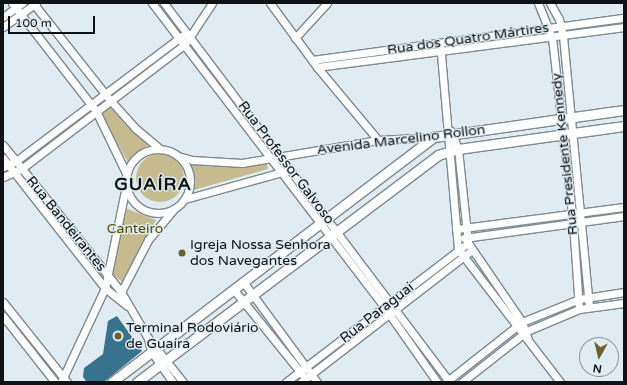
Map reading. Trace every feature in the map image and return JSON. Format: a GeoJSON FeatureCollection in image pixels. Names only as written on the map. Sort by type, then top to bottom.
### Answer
{"type":"FeatureCollection","features":[{"type":"Feature","properties":{"kind":"main road","name":"Avenida Marcelino Rollon"},"geometry":{"type":"LineString","coordinates":[[434,137],[451,136],[561,118],[624,110]]}},
{"type":"Feature","properties":{"kind":"main road","name":"Avenida Marcelino Rollon"},"geometry":{"type":"LineString","coordinates":[[137,382],[438,155],[453,150],[572,132],[624,126]]}},
{"type":"Feature","properties":{"kind":"main road"},"geometry":{"type":"LineString","coordinates":[[112,382],[434,137]]}},
{"type":"Feature","properties":{"kind":"main road"},"geometry":{"type":"LineString","coordinates":[[395,167],[406,179]]}},
{"type":"Feature","properties":{"kind":"main road"},"geometry":{"type":"LineString","coordinates":[[278,256],[289,267]]}},
{"type":"Feature","properties":{"kind":"main road"},"geometry":{"type":"LineString","coordinates":[[187,324],[196,338]]}},
{"type":"Feature","properties":{"kind":"street"},"geometry":{"type":"LineString","coordinates":[[3,28],[34,3],[110,100],[135,128],[159,148],[178,156],[190,176],[185,199]]}},
{"type":"Feature","properties":{"kind":"street","name":"Rua Professor Galvoso"},"geometry":{"type":"LineString","coordinates":[[152,3],[180,37],[282,172],[323,222],[437,382]]}},
{"type":"Feature","properties":{"kind":"street","name":"Rua Professor Galvoso"},"geometry":{"type":"LineString","coordinates":[[164,3],[281,156],[323,222]]}},
{"type":"Feature","properties":{"kind":"street"},"geometry":{"type":"LineString","coordinates":[[3,176],[21,169],[185,44],[189,35],[212,3]]}},
{"type":"Feature","properties":{"kind":"street"},"geometry":{"type":"LineString","coordinates":[[270,3],[317,67],[378,140]]}},
{"type":"Feature","properties":{"kind":"street"},"geometry":{"type":"LineString","coordinates":[[295,38],[327,3]]}},
{"type":"Feature","properties":{"kind":"street","name":"Rua Presidente Kennedy"},"geometry":{"type":"LineString","coordinates":[[538,3],[549,27],[552,38],[573,223],[579,309]]}},
{"type":"Feature","properties":{"kind":"street","name":"Rua Presidente Kennedy"},"geometry":{"type":"LineString","coordinates":[[550,3],[562,26],[564,36],[570,117],[582,222],[589,307]]}},
{"type":"Feature","properties":{"kind":"street"},"geometry":{"type":"LineString","coordinates":[[3,16],[16,4],[21,14],[96,111],[126,173],[126,186],[105,288],[64,381],[3,302]]}},
{"type":"Feature","properties":{"kind":"street","name":"Rua dos Quatro Mártires"},"geometry":{"type":"LineString","coordinates":[[312,60],[624,18]]}},
{"type":"Feature","properties":{"kind":"street"},"geometry":{"type":"LineString","coordinates":[[612,20],[613,28]]}},
{"type":"Feature","properties":{"kind":"street","name":"Rua dos Quatro Mártires"},"geometry":{"type":"LineString","coordinates":[[317,67],[552,38],[624,27]]}},
{"type":"Feature","properties":{"kind":"street"},"geometry":{"type":"LineString","coordinates":[[6,166],[16,161],[104,92],[180,37],[189,35]]}},
{"type":"Feature","properties":{"kind":"street"},"geometry":{"type":"LineString","coordinates":[[440,43],[449,125],[463,192],[468,240],[472,250],[522,322],[524,332],[528,339],[560,382]]}},
{"type":"Feature","properties":{"kind":"street"},"geometry":{"type":"LineString","coordinates":[[237,112],[244,107]]}},
{"type":"Feature","properties":{"kind":"street","name":"Avenida Marcelino Rollon"},"geometry":{"type":"LineString","coordinates":[[178,156],[221,163],[272,158],[378,140],[434,137]]}},
{"type":"Feature","properties":{"kind":"street","name":"Rua Bandeirantes"},"geometry":{"type":"LineString","coordinates":[[3,145],[121,292],[127,306],[154,349],[163,362],[183,382]]}},
{"type":"Feature","properties":{"kind":"street"},"geometry":{"type":"LineString","coordinates":[[126,173],[133,160],[144,151],[159,148]]}},
{"type":"Feature","properties":{"kind":"street"},"geometry":{"type":"LineString","coordinates":[[453,150],[452,193],[458,249],[462,257],[515,326],[524,332]]}},
{"type":"Feature","properties":{"kind":"street","name":"Rua Bandeirantes"},"geometry":{"type":"LineString","coordinates":[[3,158],[6,166],[14,173],[105,288],[116,300],[127,306]]}},
{"type":"Feature","properties":{"kind":"street"},"geometry":{"type":"LineString","coordinates":[[116,300],[148,240],[174,208],[185,199],[291,170]]}},
{"type":"Feature","properties":{"kind":"street"},"geometry":{"type":"LineString","coordinates":[[568,181],[577,181]]}},
{"type":"Feature","properties":{"kind":"street"},"geometry":{"type":"LineString","coordinates":[[126,186],[130,198],[144,210],[163,213],[174,208]]}},
{"type":"Feature","properties":{"kind":"street"},"geometry":{"type":"LineString","coordinates":[[452,193],[463,192]]}},
{"type":"Feature","properties":{"kind":"street"},"geometry":{"type":"LineString","coordinates":[[456,229],[581,214],[624,207]]}},
{"type":"Feature","properties":{"kind":"street"},"geometry":{"type":"LineString","coordinates":[[457,239],[468,240],[624,216]]}},
{"type":"Feature","properties":{"kind":"street","name":"Rua Professor Galvoso"},"geometry":{"type":"LineString","coordinates":[[332,234],[398,310],[448,381]]}},
{"type":"Feature","properties":{"kind":"street","name":"Rua Paraguai"},"geometry":{"type":"LineString","coordinates":[[286,382],[385,308],[468,240]]}},
{"type":"Feature","properties":{"kind":"street"},"geometry":{"type":"LineString","coordinates":[[73,248],[81,243]]}},
{"type":"Feature","properties":{"kind":"street","name":"Rua Paraguai"},"geometry":{"type":"LineString","coordinates":[[306,379],[398,310],[428,284],[472,250]]}},
{"type":"Feature","properties":{"kind":"street"},"geometry":{"type":"LineString","coordinates":[[422,278],[428,284]]}},
{"type":"Feature","properties":{"kind":"street"},"geometry":{"type":"LineString","coordinates":[[244,283],[306,367],[306,379]]}},
{"type":"Feature","properties":{"kind":"street"},"geometry":{"type":"LineString","coordinates":[[234,290],[306,379],[317,382]]}},
{"type":"Feature","properties":{"kind":"street"},"geometry":{"type":"LineString","coordinates":[[448,381],[515,326],[522,322],[588,297],[624,292]]}},
{"type":"Feature","properties":{"kind":"street"},"geometry":{"type":"LineString","coordinates":[[462,382],[524,332],[579,309],[624,303]]}},
{"type":"Feature","properties":{"kind":"street"},"geometry":{"type":"LineString","coordinates":[[3,316],[55,382]]}},
{"type":"Feature","properties":{"kind":"street"},"geometry":{"type":"LineString","coordinates":[[25,344],[33,339]]}},
{"type":"Feature","properties":{"kind":"street","name":"Rua Bandeirantes"},"geometry":{"type":"LineString","coordinates":[[163,362],[172,382]]}},
{"type":"Feature","properties":{"kind":"green space"},"geometry":{"type":"Polygon","coordinates":[[[108,105],[148,145],[128,162],[99,112],[108,105]]]}},
{"type":"Feature","properties":{"kind":"green space"},"geometry":{"type":"Polygon","coordinates":[[[160,154],[169,156],[177,161],[182,169],[184,178],[182,187],[177,195],[169,200],[160,202],[151,200],[143,195],[138,187],[136,178],[138,169],[143,161],[151,156],[160,154]]]}},
{"type":"Feature","properties":{"kind":"green space","name":"Canteiro"},"geometry":{"type":"Polygon","coordinates":[[[266,160],[268,169],[190,191],[187,162],[224,167],[266,160]]]}},
{"type":"Feature","properties":{"kind":"green space","name":"Canteiro"},"geometry":{"type":"Polygon","coordinates":[[[125,208],[156,220],[122,282],[110,272],[125,208]]]}},
{"type":"Feature","properties":{"kind":"building","name":"Terminal Rodoviário de Guaíra"},"geometry":{"type":"Polygon","coordinates":[[[117,316],[142,351],[104,382],[87,382],[83,377],[84,368],[103,354],[108,321],[117,316]]]}},
{"type":"Feature","properties":{"kind":"place","name":"Igreja Nossa Senhora dos Navegantes"},"geometry":{"type":"Point","coordinates":[182,253]}},
{"type":"Feature","properties":{"kind":"place","name":"Terminal Rodoviário de Guaíra"},"geometry":{"type":"Point","coordinates":[118,336]}},
{"type":"Feature","properties":{"kind":"district","name":"GUAÍRA"},"geometry":{"type":"Point","coordinates":[153,184]}}]}
